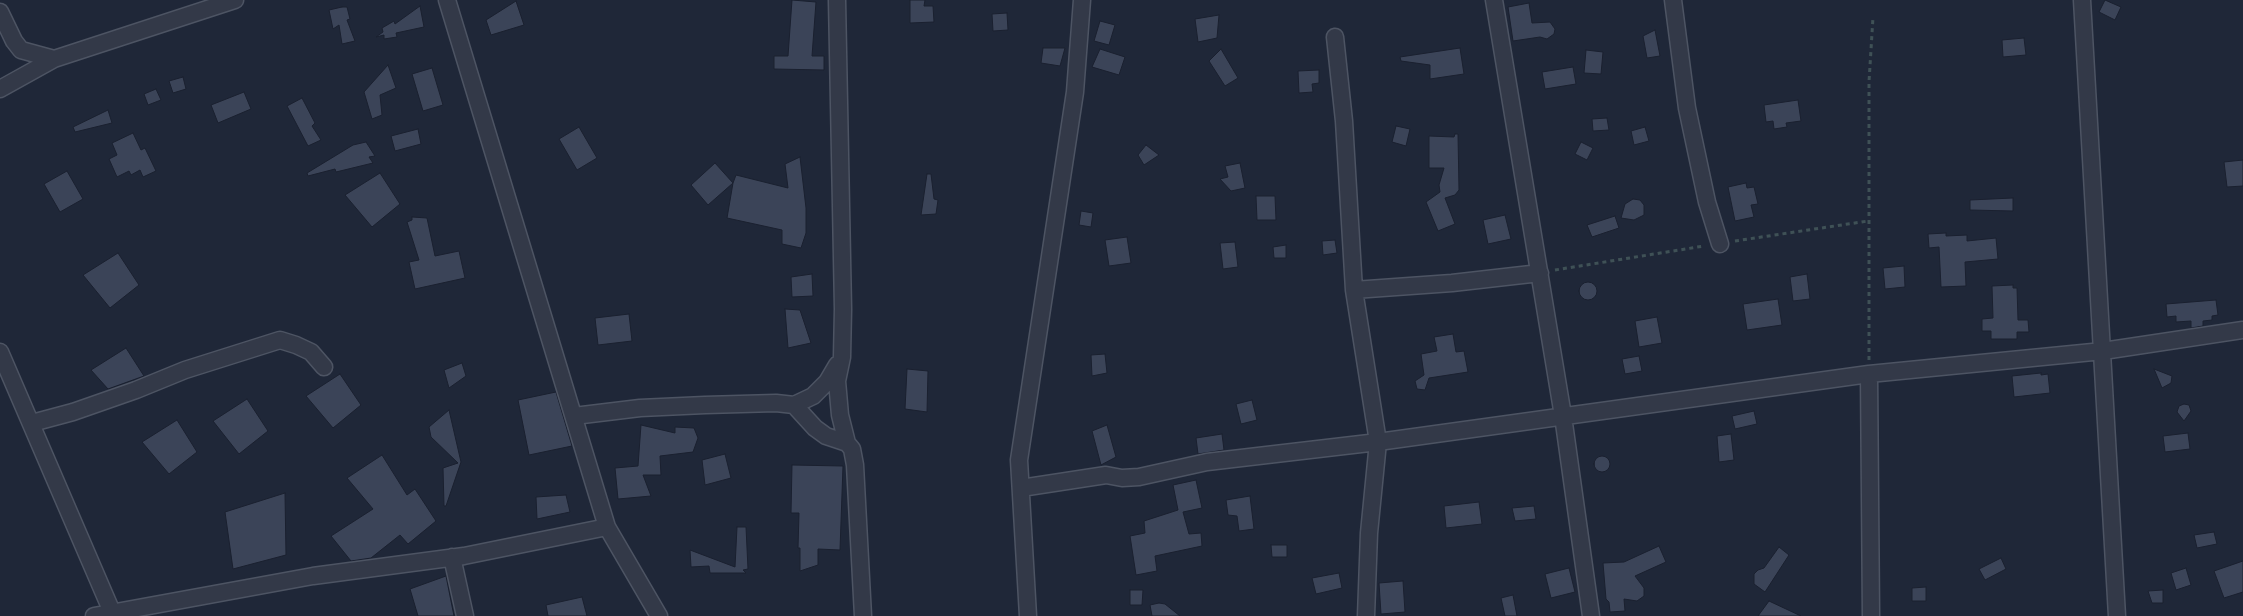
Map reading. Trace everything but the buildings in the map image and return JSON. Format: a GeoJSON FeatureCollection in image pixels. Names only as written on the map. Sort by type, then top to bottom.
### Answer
{"type":"FeatureCollection","features":[{"type":"Feature","properties":{"kind":"street"},"geometry":{"type":"LineString","coordinates":[[0,89],[54,59],[235,0]]}},
{"type":"Feature","properties":{"kind":"street"},"geometry":{"type":"LineString","coordinates":[[447,0],[520,246],[607,527],[659,616]]}},
{"type":"Feature","properties":{"kind":"street"},"geometry":{"type":"LineString","coordinates":[[837,0],[842,357],[838,381],[840,415],[847,443],[852,449],[855,465],[863,616]]}},
{"type":"Feature","properties":{"kind":"street"},"geometry":{"type":"LineString","coordinates":[[1028,616],[1020,460],[1075,92],[1082,0]]}},
{"type":"Feature","properties":{"kind":"street"},"geometry":{"type":"LineString","coordinates":[[1494,0],[1540,272],[1591,616]]}},
{"type":"Feature","properties":{"kind":"street"},"geometry":{"type":"LineString","coordinates":[[1673,0],[1686,108],[1707,202],[1720,244]]}},
{"type":"Feature","properties":{"kind":"street"},"geometry":{"type":"LineString","coordinates":[[2082,0],[2117,616]]}},
{"type":"Feature","properties":{"kind":"street"},"geometry":{"type":"LineString","coordinates":[[0,12],[14,41],[21,50],[54,59]]}},
{"type":"Feature","properties":{"kind":"street"},"geometry":{"type":"LineString","coordinates":[[1335,37],[1344,120],[1354,290],[1378,442],[1369,533],[1366,616]]}},
{"type":"Feature","properties":{"kind":"street"},"geometry":{"type":"LineString","coordinates":[[1354,290],[1452,283],[1540,272]]}},
{"type":"Feature","properties":{"kind":"street"},"geometry":{"type":"LineString","coordinates":[[1021,488],[1106,475],[1122,478],[1139,477],[1207,462],[1378,442],[1869,374],[2103,351],[2243,330]]}},
{"type":"Feature","properties":{"kind":"street"},"geometry":{"type":"LineString","coordinates":[[32,423],[73,412],[185,370],[280,340],[296,344],[311,352],[324,367]]}},
{"type":"Feature","properties":{"kind":"street"},"geometry":{"type":"LineString","coordinates":[[0,352],[112,612]]}},
{"type":"Feature","properties":{"kind":"street"},"geometry":{"type":"LineString","coordinates":[[574,416],[640,408],[776,403],[794,405],[813,396],[827,382],[842,357]]}},
{"type":"Feature","properties":{"kind":"street"},"geometry":{"type":"LineString","coordinates":[[1869,374],[1871,616]]}},
{"type":"Feature","properties":{"kind":"street"},"geometry":{"type":"LineString","coordinates":[[794,405],[815,428],[826,436],[847,443]]}},
{"type":"Feature","properties":{"kind":"street"},"geometry":{"type":"LineString","coordinates":[[94,616],[313,576],[452,557],[607,527]]}},
{"type":"Feature","properties":{"kind":"street"},"geometry":{"type":"LineString","coordinates":[[452,557],[465,616]]}},
{"type":"Feature","properties":{"kind":"path"},"geometry":{"type":"LineString","coordinates":[[1869,374],[1869,82],[1873,17]]}}]}
